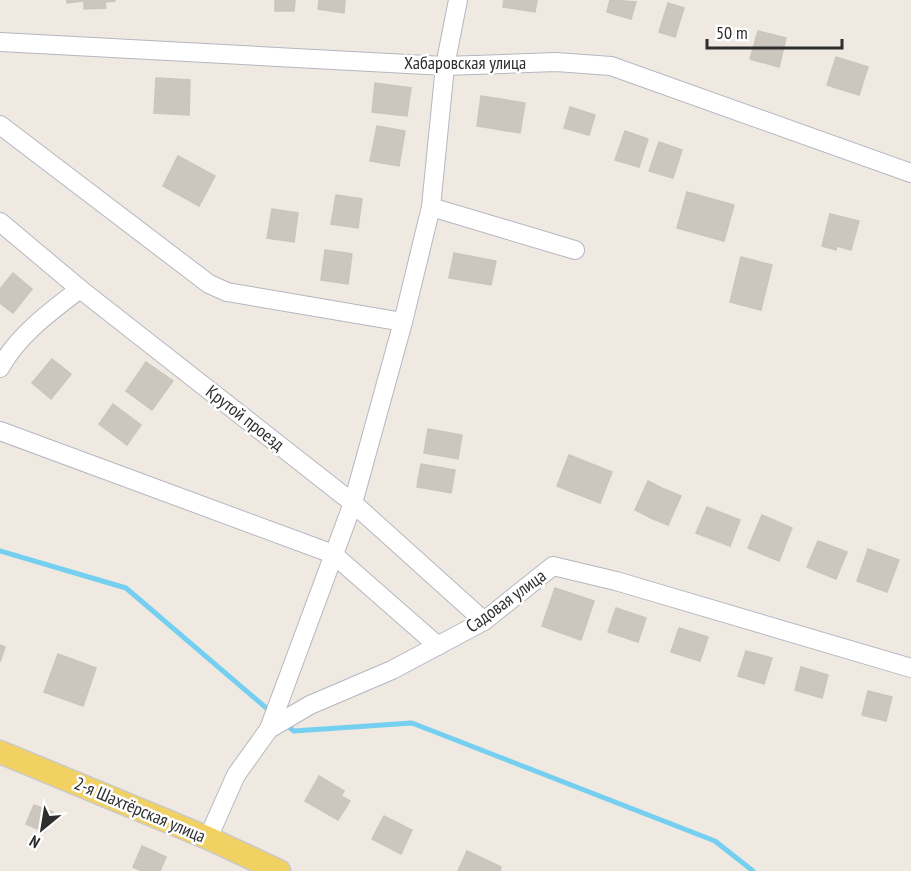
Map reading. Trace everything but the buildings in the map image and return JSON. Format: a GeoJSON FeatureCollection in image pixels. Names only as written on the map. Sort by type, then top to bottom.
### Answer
{"type":"FeatureCollection","features":[{"type":"Feature","properties":{"kind":"main road","name":"2-я Шахтёрская улица"},"geometry":{"type":"LineString","coordinates":[[0,752],[208,838],[279,871]]}},
{"type":"Feature","properties":{"kind":"street"},"geometry":{"type":"LineString","coordinates":[[269,729],[353,503],[403,322],[431,207],[445,66],[458,0]]}},
{"type":"Feature","properties":{"kind":"street","name":"Хабаровская улица"},"geometry":{"type":"LineString","coordinates":[[0,42],[445,66],[556,62],[611,66],[911,174]]}},
{"type":"Feature","properties":{"kind":"street"},"geometry":{"type":"LineString","coordinates":[[0,125],[208,284],[227,292],[403,322]]}},
{"type":"Feature","properties":{"kind":"street"},"geometry":{"type":"LineString","coordinates":[[431,207],[575,250]]}},
{"type":"Feature","properties":{"kind":"street","name":"Крутой проезд"},"geometry":{"type":"LineString","coordinates":[[0,222],[80,289],[353,503],[484,621]]}},
{"type":"Feature","properties":{"kind":"street"},"geometry":{"type":"LineString","coordinates":[[0,368],[33,327],[80,289]]}},
{"type":"Feature","properties":{"kind":"street"},"geometry":{"type":"LineString","coordinates":[[0,431],[333,554],[438,646]]}},
{"type":"Feature","properties":{"kind":"street","name":"Садовая улица"},"geometry":{"type":"LineString","coordinates":[[208,838],[236,775],[269,729],[310,705],[392,670],[484,621],[553,566],[616,581],[911,668]]}},
{"type":"Feature","properties":{"kind":"waterway"},"geometry":{"type":"LineString","coordinates":[[0,551],[126,588],[271,712]]}},
{"type":"Feature","properties":{"kind":"waterway"},"geometry":{"type":"LineString","coordinates":[[285,724],[294,731],[412,723],[715,841],[753,871]]}}]}
